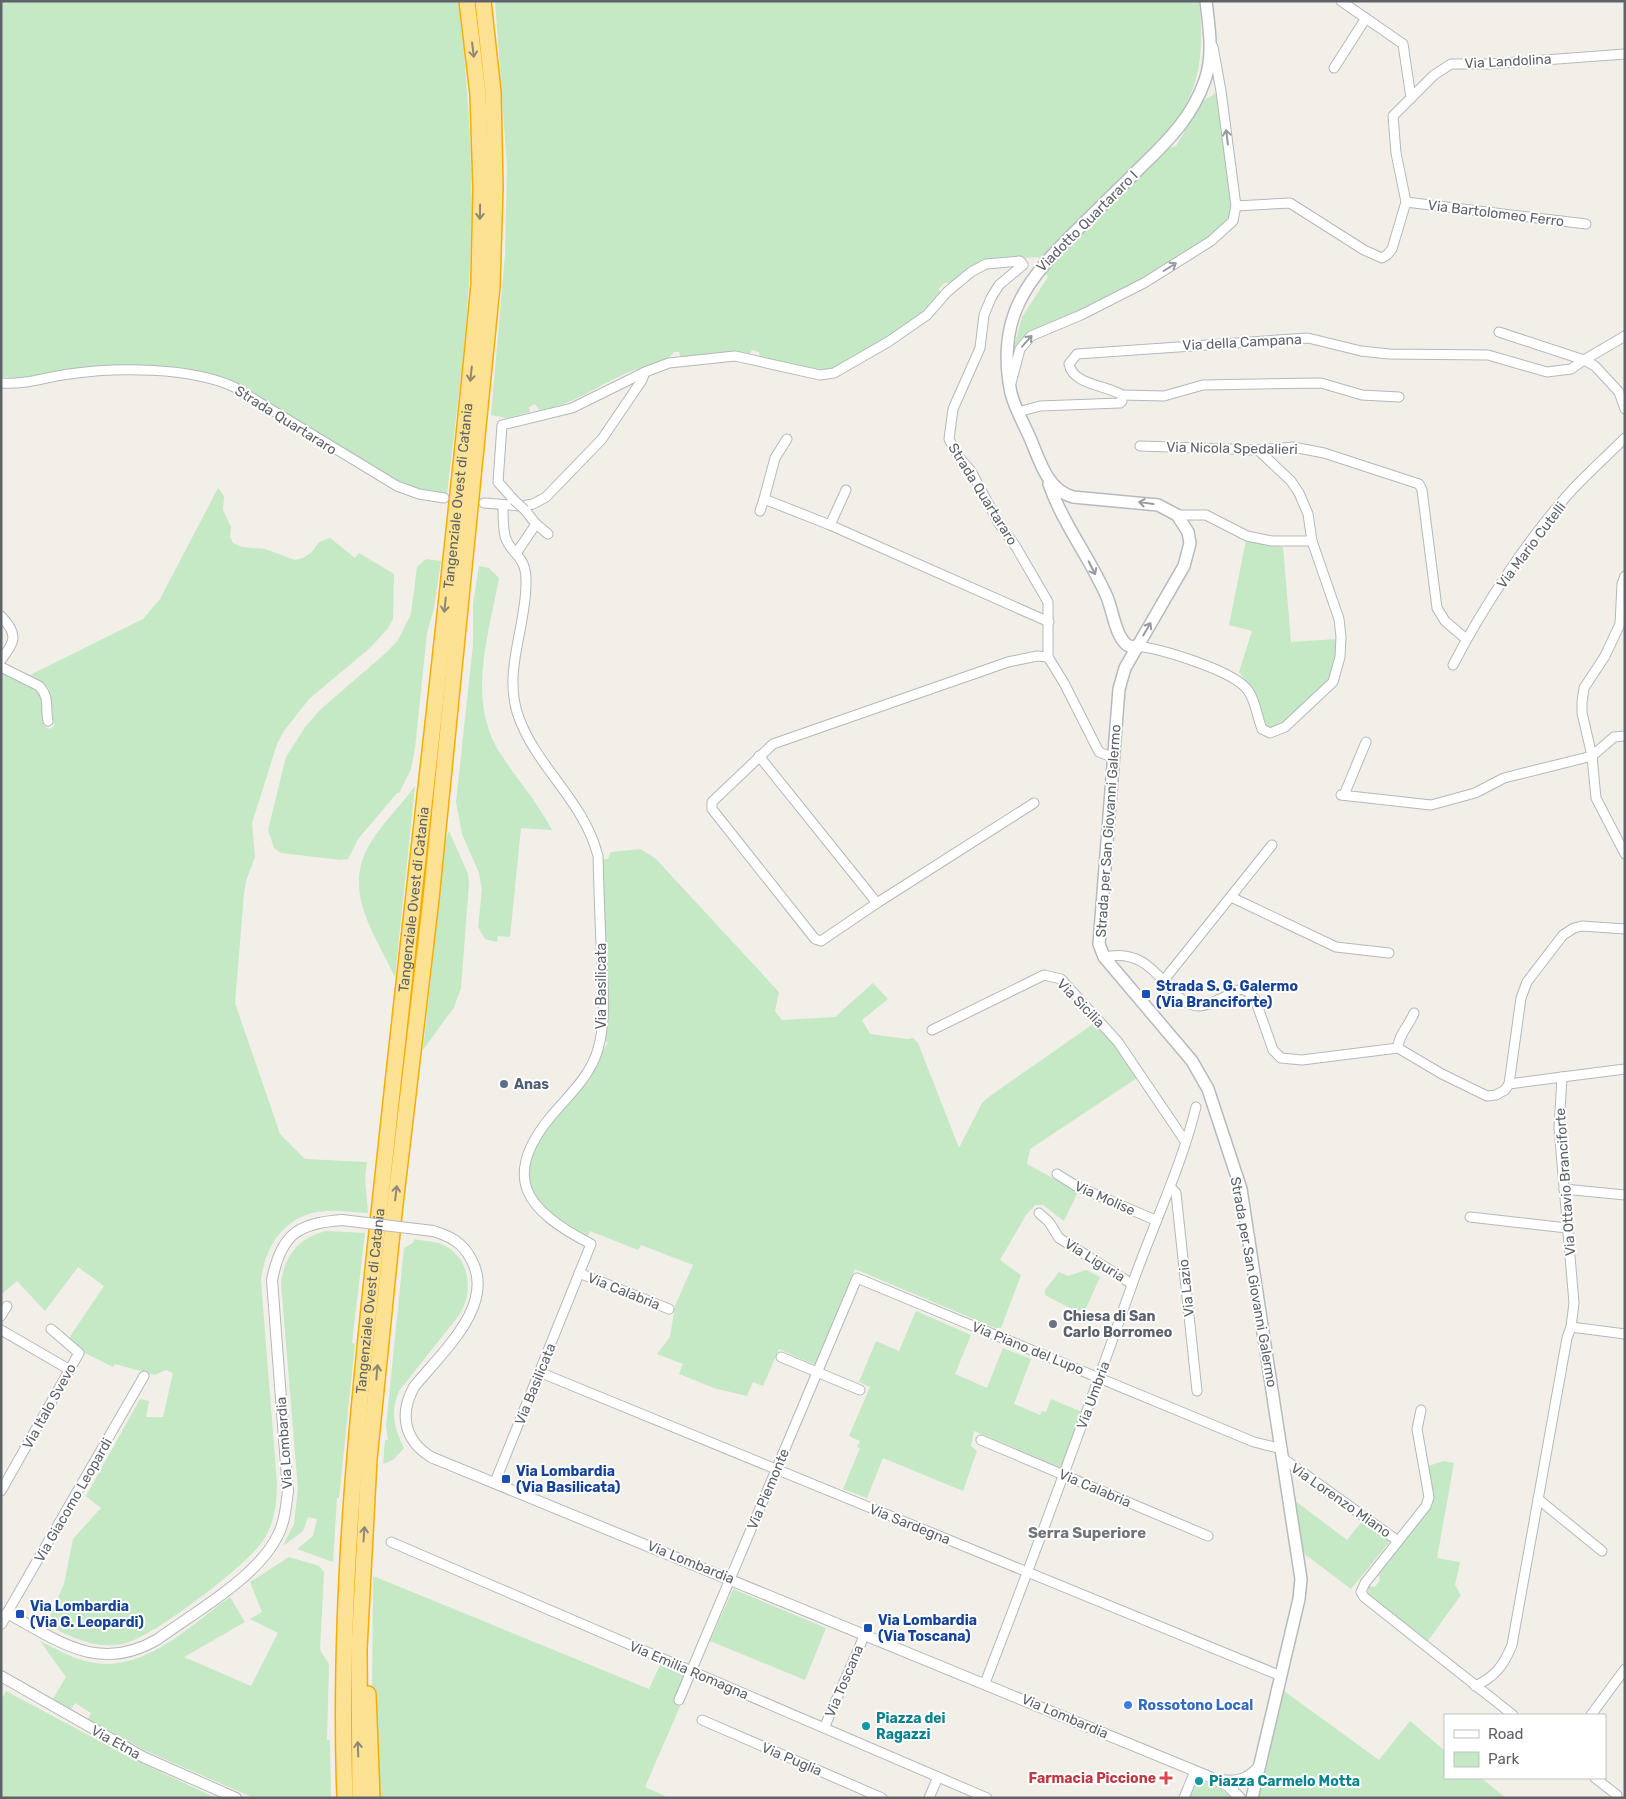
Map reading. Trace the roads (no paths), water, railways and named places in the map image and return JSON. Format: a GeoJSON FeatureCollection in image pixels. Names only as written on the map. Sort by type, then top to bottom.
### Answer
{"type":"FeatureCollection","features":[{"type":"Feature","properties":{"kind":"highway","name":"Tangenziale Ovest di Catania"},"geometry":{"type":"LineString","coordinates":[[345,1798],[343,1736],[348,1557],[364,1359],[479,284],[481,188],[478,94],[467,1]]}},
{"type":"Feature","properties":{"kind":"highway","name":"Tangenziale Ovest di Catania"},"geometry":{"type":"LineString","coordinates":[[360,1798],[358,1688],[362,1557],[378,1360],[432,899],[492,286],[495,186],[493,92],[483,1]]}},
{"type":"Feature","properties":{"kind":"highway"},"geometry":{"type":"LineString","coordinates":[[362,1557],[372,1798]]}},
{"type":"Feature","properties":{"kind":"main road"},"geometry":{"type":"LineString","coordinates":[[1206,1],[1209,29]]}},
{"type":"Feature","properties":{"kind":"main road","name":"Viadotto Quartararo I"},"geometry":{"type":"LineString","coordinates":[[1010,386],[1008,349],[1010,331],[1018,305],[1028,284],[1049,258],[1165,143],[1187,118],[1206,78],[1210,58],[1209,29]]}},
{"type":"Feature","properties":{"kind":"main road"},"geometry":{"type":"LineString","coordinates":[[1010,386],[1018,412],[1059,509],[1070,525],[1107,596],[1120,634],[1127,646],[1137,646]]}},
{"type":"Feature","properties":{"kind":"main road"},"geometry":{"type":"LineString","coordinates":[[1044,470],[1055,488],[1061,493],[1073,496],[1145,502],[1158,505],[1177,515]]}},
{"type":"Feature","properties":{"kind":"main road"},"geometry":{"type":"LineString","coordinates":[[1070,525],[1064,506],[1066,501],[1073,496]]}},
{"type":"Feature","properties":{"kind":"main road","name":"Strada per San Giovanni Galermo"},"geometry":{"type":"LineString","coordinates":[[1177,515],[1188,532],[1190,543],[1184,566],[1125,668],[1119,689],[1099,944],[1104,957],[1192,1061],[1208,1089],[1241,1189],[1301,1579],[1299,1600],[1252,1795]]}},
{"type":"Feature","properties":{"kind":"main road"},"geometry":{"type":"LineString","coordinates":[[1119,689],[1122,652],[1120,634]]}},
{"type":"Feature","properties":{"kind":"street"},"geometry":{"type":"LineString","coordinates":[[1341,1],[1403,44],[1411,98]]}},
{"type":"Feature","properties":{"kind":"street"},"geometry":{"type":"LineString","coordinates":[[1334,68],[1366,18]]}},
{"type":"Feature","properties":{"kind":"street"},"geometry":{"type":"LineString","coordinates":[[1010,386],[1020,349],[1031,336],[1081,315],[1144,283],[1203,246],[1232,222],[1236,206],[1221,90],[1209,29]]}},
{"type":"Feature","properties":{"kind":"street","name":"Via Landolina"},"geometry":{"type":"LineString","coordinates":[[1236,206],[1290,203],[1364,250],[1382,258],[1388,255],[1392,249],[1406,202],[1396,153],[1393,116],[1434,75],[1451,64],[1488,64],[1625,54]]}},
{"type":"Feature","properties":{"kind":"street","name":"Via Bartolomeo Ferro"},"geometry":{"type":"LineString","coordinates":[[1406,202],[1586,224]]}},
{"type":"Feature","properties":{"kind":"street","name":"Strada Quartararo"},"geometry":{"type":"LineString","coordinates":[[644,372],[669,363],[734,356],[820,375],[834,373],[888,342],[927,315],[947,292],[970,272],[986,264],[1020,262],[1023,265],[999,285],[984,315],[980,348],[953,408],[948,439],[958,456],[971,471],[998,522],[1048,602],[1048,657]]}},
{"type":"Feature","properties":{"kind":"street"},"geometry":{"type":"LineString","coordinates":[[1499,332],[1584,360],[1595,366],[1619,392],[1625,409]]}},
{"type":"Feature","properties":{"kind":"street"},"geometry":{"type":"LineString","coordinates":[[1584,360],[1625,336]]}},
{"type":"Feature","properties":{"kind":"street","name":"Via della Campana"},"geometry":{"type":"LineString","coordinates":[[1122,395],[1077,378],[1070,369],[1069,364],[1074,356],[1085,352],[1308,338],[1361,351],[1389,354],[1488,355],[1547,372],[1571,369],[1584,360]]}},
{"type":"Feature","properties":{"kind":"street","name":"Strada Quartararo"},"geometry":{"type":"LineString","coordinates":[[1,383],[34,382],[75,373],[157,371],[179,372],[223,383],[382,478],[419,494],[444,498]]}},
{"type":"Feature","properties":{"kind":"street"},"geometry":{"type":"LineString","coordinates":[[548,534],[536,524],[498,482],[502,425],[572,408],[644,372]]}},
{"type":"Feature","properties":{"kind":"street"},"geometry":{"type":"LineString","coordinates":[[484,503],[503,506],[533,504],[554,491],[602,439],[642,380],[644,372]]}},
{"type":"Feature","properties":{"kind":"street"},"geometry":{"type":"LineString","coordinates":[[1018,412],[1040,406],[1120,403],[1122,395],[1164,396],[1203,385],[1321,383],[1362,395],[1399,397]]}},
{"type":"Feature","properties":{"kind":"street","name":"Via Mario Cutelli"},"geometry":{"type":"LineString","coordinates":[[1453,665],[1494,594],[1561,504],[1625,438]]}},
{"type":"Feature","properties":{"kind":"street"},"geometry":{"type":"LineString","coordinates":[[760,511],[775,458],[787,439]]}},
{"type":"Feature","properties":{"kind":"street","name":"Via Nicola Spedalieri"},"geometry":{"type":"LineString","coordinates":[[1140,446],[1258,450],[1293,447],[1324,453],[1420,484],[1437,608],[1445,621],[1466,640]]}},
{"type":"Feature","properties":{"kind":"street"},"geometry":{"type":"LineString","coordinates":[[1137,646],[1216,669],[1240,681],[1249,692],[1265,732],[1270,734],[1285,727],[1333,682],[1340,657],[1339,620],[1312,541],[1308,514],[1299,493],[1291,481],[1258,450]]}},
{"type":"Feature","properties":{"kind":"street"},"geometry":{"type":"LineString","coordinates":[[830,525],[846,490]]}},
{"type":"Feature","properties":{"kind":"street"},"geometry":{"type":"LineString","coordinates":[[764,499],[830,525],[1049,622]]}},
{"type":"Feature","properties":{"kind":"street","name":"Via Basilicata"},"geometry":{"type":"LineString","coordinates":[[494,1482],[591,1244],[564,1230],[541,1211],[529,1197],[523,1173],[538,1133],[583,1080],[598,1051],[604,1021],[598,856],[592,835],[580,813],[529,740],[514,700],[512,680],[526,584],[526,569],[517,552],[506,538],[503,506]]}},
{"type":"Feature","properties":{"kind":"street"},"geometry":{"type":"LineString","coordinates":[[1177,515],[1206,515],[1247,536],[1272,541],[1312,541]]}},
{"type":"Feature","properties":{"kind":"street"},"geometry":{"type":"LineString","coordinates":[[517,552],[536,524]]}},
{"type":"Feature","properties":{"kind":"street"},"geometry":{"type":"LineString","coordinates":[[1625,576],[1622,584],[1620,624],[1605,656],[1584,688],[1582,702],[1582,713],[1592,756],[1596,798],[1625,854]]}},
{"type":"Feature","properties":{"kind":"street"},"geometry":{"type":"LineString","coordinates":[[1,616],[14,632],[14,638],[1,660]]}},
{"type":"Feature","properties":{"kind":"street"},"geometry":{"type":"LineString","coordinates":[[1034,803],[821,941],[815,939],[712,809],[712,802],[773,744],[1008,662],[1037,656],[1048,657],[1064,683],[1099,752],[1114,758]]}},
{"type":"Feature","properties":{"kind":"street"},"geometry":{"type":"LineString","coordinates":[[1,667],[44,690],[47,700],[46,712],[48,721]]}},
{"type":"Feature","properties":{"kind":"street"},"geometry":{"type":"LineString","coordinates":[[1366,742],[1342,795],[1431,805],[1474,793],[1504,778],[1592,756],[1614,738],[1625,736]]}},
{"type":"Feature","properties":{"kind":"street"},"geometry":{"type":"LineString","coordinates":[[759,756],[877,903]]}},
{"type":"Feature","properties":{"kind":"street"},"geometry":{"type":"LineString","coordinates":[[1164,980],[1272,845]]}},
{"type":"Feature","properties":{"kind":"street"},"geometry":{"type":"LineString","coordinates":[[1231,898],[1336,946],[1389,953]]}},
{"type":"Feature","properties":{"kind":"street"},"geometry":{"type":"LineString","coordinates":[[1104,957],[1120,956],[1142,962],[1186,1002],[1201,1006],[1241,989],[1247,991],[1255,999],[1273,1050],[1281,1058],[1302,1060],[1398,1048],[1442,1074],[1487,1096],[1496,1095],[1505,1090],[1509,1084],[1521,998],[1527,982],[1563,935],[1574,928],[1582,926],[1625,929]]}},
{"type":"Feature","properties":{"kind":"street","name":"Via Sicilia"},"geometry":{"type":"LineString","coordinates":[[932,1030],[1044,975],[1053,976],[1072,991],[1118,1042],[1185,1142]]}},
{"type":"Feature","properties":{"kind":"street"},"geometry":{"type":"LineString","coordinates":[[1398,1048],[1398,1038],[1409,1026],[1414,1013]]}},
{"type":"Feature","properties":{"kind":"street"},"geometry":{"type":"LineString","coordinates":[[1509,1084],[1625,1069]]}},
{"type":"Feature","properties":{"kind":"street","name":"Via Ottavio Branciforte"},"geometry":{"type":"LineString","coordinates":[[1475,1686],[1491,1678],[1505,1661],[1512,1645],[1566,1338],[1571,1327],[1574,1303],[1559,1128],[1562,1077]]}},
{"type":"Feature","properties":{"kind":"street","name":"Via Umbria"},"geometry":{"type":"LineString","coordinates":[[985,1683],[1100,1378],[1155,1220],[1171,1188],[1196,1107]]}},
{"type":"Feature","properties":{"kind":"street","name":"Via Molise"},"geometry":{"type":"LineString","coordinates":[[1057,1174],[1076,1186],[1155,1220]]}},
{"type":"Feature","properties":{"kind":"street","name":"Via Lazio"},"geometry":{"type":"LineString","coordinates":[[1171,1188],[1176,1194],[1197,1391]]}},
{"type":"Feature","properties":{"kind":"street"},"geometry":{"type":"LineString","coordinates":[[1564,1189],[1625,1195]]}},
{"type":"Feature","properties":{"kind":"street","name":"Via Liguria"},"geometry":{"type":"LineString","coordinates":[[1039,1213],[1049,1222],[1059,1238],[1132,1284]]}},
{"type":"Feature","properties":{"kind":"street"},"geometry":{"type":"LineString","coordinates":[[1470,1217],[1567,1228]]}},
{"type":"Feature","properties":{"kind":"street","name":"Via Lombardia"},"geometry":{"type":"LineString","coordinates":[[8,1613],[71,1648],[92,1654],[123,1654],[158,1639],[239,1581],[263,1558],[278,1535],[283,1520],[288,1491],[272,1280],[277,1257],[288,1240],[300,1230],[317,1222],[342,1220],[433,1231],[448,1236],[467,1252],[478,1276],[478,1294],[476,1304],[465,1323],[414,1386],[408,1398],[404,1418],[406,1430],[416,1445],[431,1457],[731,1578],[1210,1777],[1236,1790],[1252,1795]]}},
{"type":"Feature","properties":{"kind":"street","name":"Via Calabria"},"geometry":{"type":"LineString","coordinates":[[579,1273],[669,1309]]}},
{"type":"Feature","properties":{"kind":"street","name":"Via Piano del Lupo"},"geometry":{"type":"LineString","coordinates":[[857,1278],[1283,1454]]}},
{"type":"Feature","properties":{"kind":"street","name":"Via Piemonte"},"geometry":{"type":"LineString","coordinates":[[679,1700],[857,1278]]}},
{"type":"Feature","properties":{"kind":"street"},"geometry":{"type":"LineString","coordinates":[[1,1316],[7,1306]]}},
{"type":"Feature","properties":{"kind":"street"},"geometry":{"type":"LineString","coordinates":[[1571,1327],[1625,1334]]}},
{"type":"Feature","properties":{"kind":"street","name":"Via Italo Svevo"},"geometry":{"type":"LineString","coordinates":[[1,1491],[79,1353],[51,1329]]}},
{"type":"Feature","properties":{"kind":"street"},"geometry":{"type":"LineString","coordinates":[[1,1330],[70,1370]]}},
{"type":"Feature","properties":{"kind":"street"},"geometry":{"type":"LineString","coordinates":[[781,1357],[860,1390]]}},
{"type":"Feature","properties":{"kind":"street","name":"Via Sardegna"},"geometry":{"type":"LineString","coordinates":[[540,1372],[1281,1676]]}},
{"type":"Feature","properties":{"kind":"street","name":"Via Giacomo Leopardi"},"geometry":{"type":"LineString","coordinates":[[1,1624],[144,1376]]}},
{"type":"Feature","properties":{"kind":"street"},"geometry":{"type":"LineString","coordinates":[[1421,1410],[1417,1429],[1429,1497],[1426,1506],[1365,1584],[1361,1592],[1364,1597],[1512,1714]]}},
{"type":"Feature","properties":{"kind":"street","name":"Via Calabria"},"geometry":{"type":"LineString","coordinates":[[981,1440],[1208,1536]]}},
{"type":"Feature","properties":{"kind":"street","name":"Via Lorenzo Miano"},"geometry":{"type":"LineString","coordinates":[[1283,1454],[1398,1541]]}},
{"type":"Feature","properties":{"kind":"street"},"geometry":{"type":"LineString","coordinates":[[1538,1499],[1602,1551]]}},
{"type":"Feature","properties":{"kind":"street","name":"Via Emilia Romagna"},"geometry":{"type":"LineString","coordinates":[[390,1542],[987,1798]]}},
{"type":"Feature","properties":{"kind":"street","name":"Via Toscana"},"geometry":{"type":"LineString","coordinates":[[824,1728],[865,1634]]}},
{"type":"Feature","properties":{"kind":"street"},"geometry":{"type":"LineString","coordinates":[[1592,1714],[1625,1669]]}},
{"type":"Feature","properties":{"kind":"street","name":"Via Etna"},"geometry":{"type":"LineString","coordinates":[[1,1676],[143,1757],[236,1798]]}},
{"type":"Feature","properties":{"kind":"street","name":"Via Puglia"},"geometry":{"type":"LineString","coordinates":[[702,1720],[882,1798]]}},
{"type":"Feature","properties":{"kind":"street"},"geometry":{"type":"LineString","coordinates":[[1236,1790],[1244,1779],[1260,1765]]}},
{"type":"Feature","properties":{"kind":"street"},"geometry":{"type":"LineString","coordinates":[[1184,1798],[1195,1771]]}},
{"type":"Feature","properties":{"kind":"street"},"geometry":{"type":"LineString","coordinates":[[929,1798],[938,1777]]}},
{"type":"Feature","properties":{"kind":"street"},"geometry":{"type":"LineString","coordinates":[[1596,1779],[1617,1794]]}},
{"type":"Feature","properties":{"kind":"place","name":"Strada S. G. Galermo (Via Branciforte)"},"geometry":{"type":"Point","coordinates":[1146,994]}},
{"type":"Feature","properties":{"kind":"place","name":"Anas"},"geometry":{"type":"Point","coordinates":[504,1084]}},
{"type":"Feature","properties":{"kind":"place","name":"Chiesa di San Carlo Borromeo"},"geometry":{"type":"Point","coordinates":[1053,1324]}},
{"type":"Feature","properties":{"kind":"place","name":"Via Lombardia (Via Basilicata)"},"geometry":{"type":"Point","coordinates":[506,1479]}},
{"type":"Feature","properties":{"kind":"place","name":"Via Lombardia (Via G. Leopardi)"},"geometry":{"type":"Point","coordinates":[20,1614]}},
{"type":"Feature","properties":{"kind":"place","name":"Via Lombardia (Via Toscana)"},"geometry":{"type":"Point","coordinates":[868,1628]}},
{"type":"Feature","properties":{"kind":"place","name":"Rossotono Local"},"geometry":{"type":"Point","coordinates":[1128,1705]}},
{"type":"Feature","properties":{"kind":"place","name":"Piazza dei Ragazzi"},"geometry":{"type":"Point","coordinates":[866,1726]}},
{"type":"Feature","properties":{"kind":"place","name":"Farmacia Piccione"},"geometry":{"type":"Point","coordinates":[1166,1778]}},
{"type":"Feature","properties":{"kind":"place","name":"Piazza Carmelo Motta"},"geometry":{"type":"Point","coordinates":[1199,1781]}},
{"type":"Feature","properties":{"kind":"district","name":"Serra Superiore"},"geometry":{"type":"Point","coordinates":[1087,1533]}}]}
